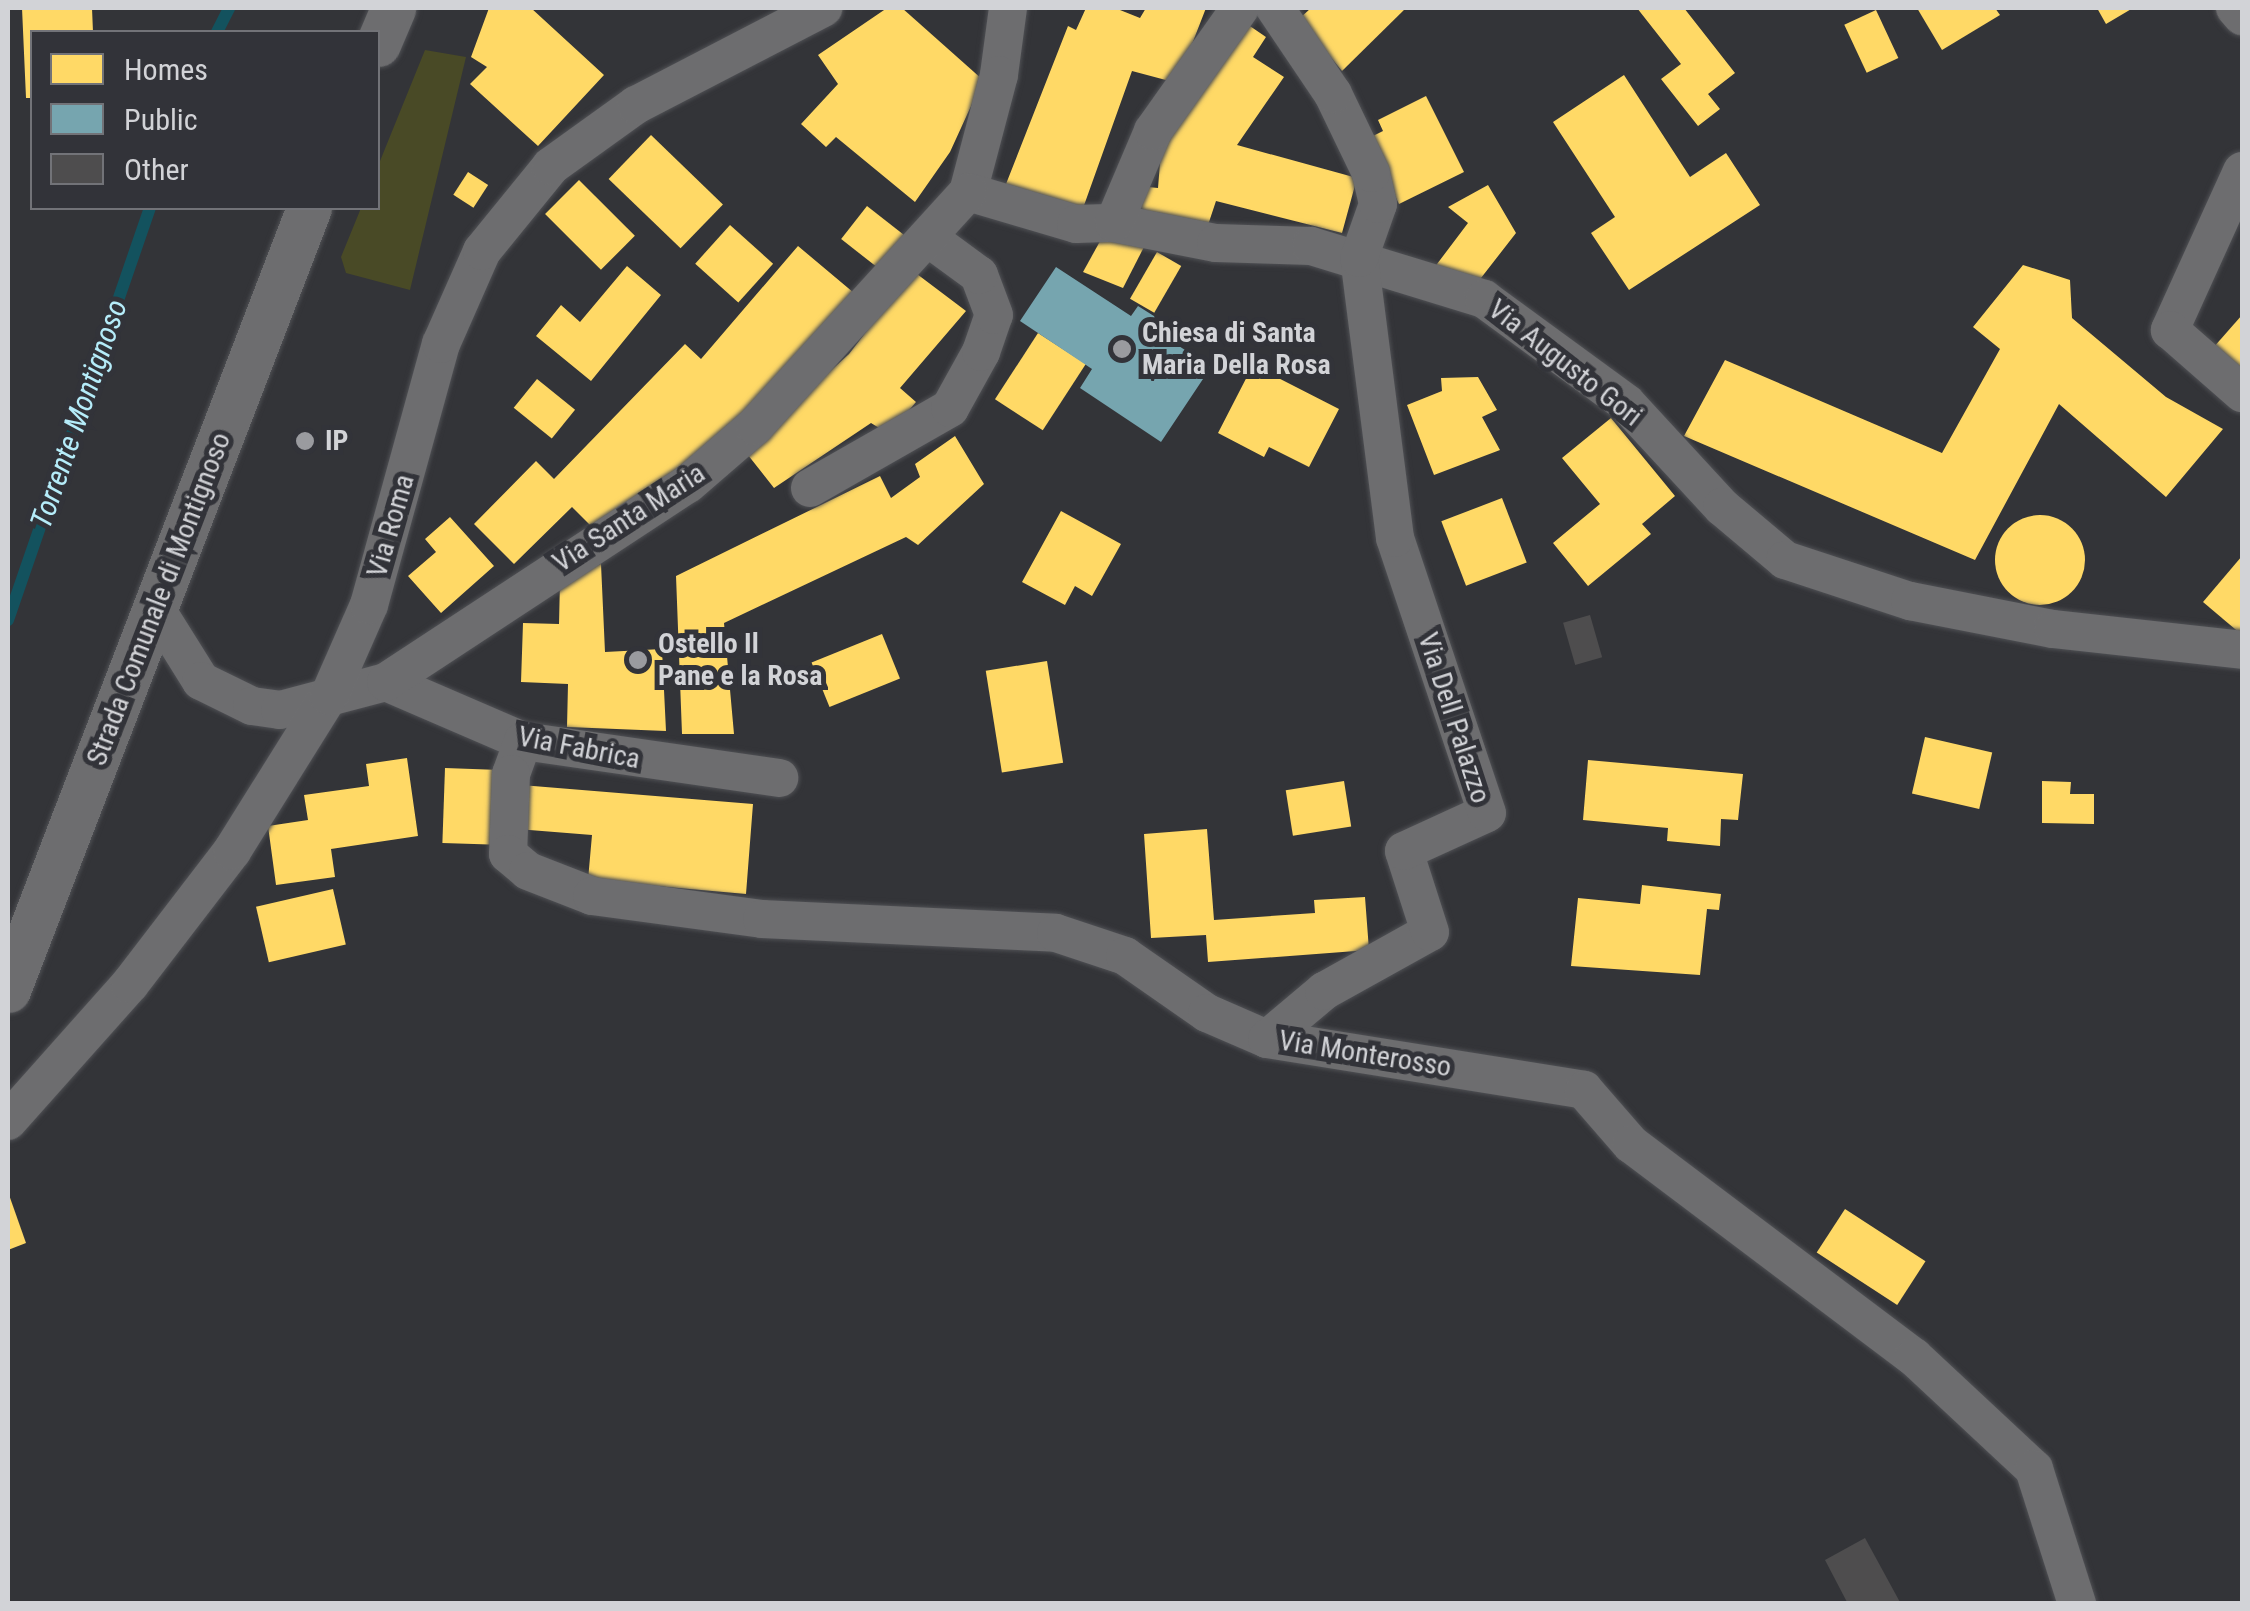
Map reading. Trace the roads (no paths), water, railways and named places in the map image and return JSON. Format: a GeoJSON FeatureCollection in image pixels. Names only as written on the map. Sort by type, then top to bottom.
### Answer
{"type":"FeatureCollection","features":[{"type":"Feature","properties":{"kind":"street"},"geometry":{"type":"LineString","coordinates":[[380,39],[393,8]]}},
{"type":"Feature","properties":{"kind":"street","name":"Via Roma"},"geometry":{"type":"LineString","coordinates":[[8,1121],[130,984],[232,851],[329,696],[369,606],[441,344],[482,250],[551,166],[645,98],[823,8]]}},
{"type":"Feature","properties":{"kind":"street"},"geometry":{"type":"LineString","coordinates":[[968,192],[999,75],[1008,8]]}},
{"type":"Feature","properties":{"kind":"street"},"geometry":{"type":"LineString","coordinates":[[1114,223],[1153,131],[1240,8]]}},
{"type":"Feature","properties":{"kind":"street"},"geometry":{"type":"LineString","coordinates":[[1275,8],[1333,94],[1371,173],[1378,204],[1359,258]]}},
{"type":"Feature","properties":{"kind":"street"},"geometry":{"type":"LineString","coordinates":[[2236,8],[2242,16]]}},
{"type":"Feature","properties":{"kind":"street"},"geometry":{"type":"LineString","coordinates":[[2242,171],[2170,330],[2242,393]]}},
{"type":"Feature","properties":{"kind":"street","name":"Via Augusto Gori"},"geometry":{"type":"LineString","coordinates":[[968,192],[1076,224],[1114,223],[1146,234],[1216,243],[1257,239],[1359,258],[1484,298],[1626,403],[1722,507],[1785,560],[1910,602],[2053,630],[2242,650]]}},
{"type":"Feature","properties":{"kind":"street","name":"Via Santa Maria"},"geometry":{"type":"LineString","coordinates":[[386,682],[688,484],[756,426],[968,192]]}},
{"type":"Feature","properties":{"kind":"street","name":"Strada Comunale di Montignoso"},"geometry":{"type":"LineString","coordinates":[[8,990],[309,210]]}},
{"type":"Feature","properties":{"kind":"street"},"geometry":{"type":"LineString","coordinates":[[810,488],[950,408],[982,352],[994,314],[979,276],[926,237]]}},
{"type":"Feature","properties":{"kind":"street","name":"Via Dell Palazzo"},"geometry":{"type":"LineString","coordinates":[[1267,1040],[1324,991],[1430,932],[1404,852],[1488,813],[1396,538],[1359,258]]}},
{"type":"Feature","properties":{"kind":"street"},"geometry":{"type":"LineString","coordinates":[[156,609],[201,681],[222,694],[280,710],[386,682]]}},
{"type":"Feature","properties":{"kind":"street","name":"Via Fabrica"},"geometry":{"type":"LineString","coordinates":[[386,682],[523,742],[780,778]]}},
{"type":"Feature","properties":{"kind":"street","name":"Via Monterosso"},"geometry":{"type":"LineString","coordinates":[[523,742],[511,774],[508,854],[528,871],[592,896],[762,919],[1056,933],[1125,956],[1207,1013],[1267,1040],[1584,1090],[1631,1144],[1914,1356],[2034,1469],[2077,1604]]}},
{"type":"Feature","properties":{"kind":"waterway","name":"Torrente Montignoso"},"geometry":{"type":"LineString","coordinates":[[218,30],[229,8]]}},
{"type":"Feature","properties":{"kind":"waterway","name":"Torrente Montignoso"},"geometry":{"type":"LineString","coordinates":[[8,620],[149,210]]}},
{"type":"Feature","properties":{"kind":"place","name":"Chiesa di Santa Maria Della Rosa"},"geometry":{"type":"Point","coordinates":[1122,349]}},
{"type":"Feature","properties":{"kind":"place","name":"IP"},"geometry":{"type":"Point","coordinates":[305,441]}},
{"type":"Feature","properties":{"kind":"place","name":"Ostello Il Pane e la Rosa"},"geometry":{"type":"Point","coordinates":[638,660]}}]}
